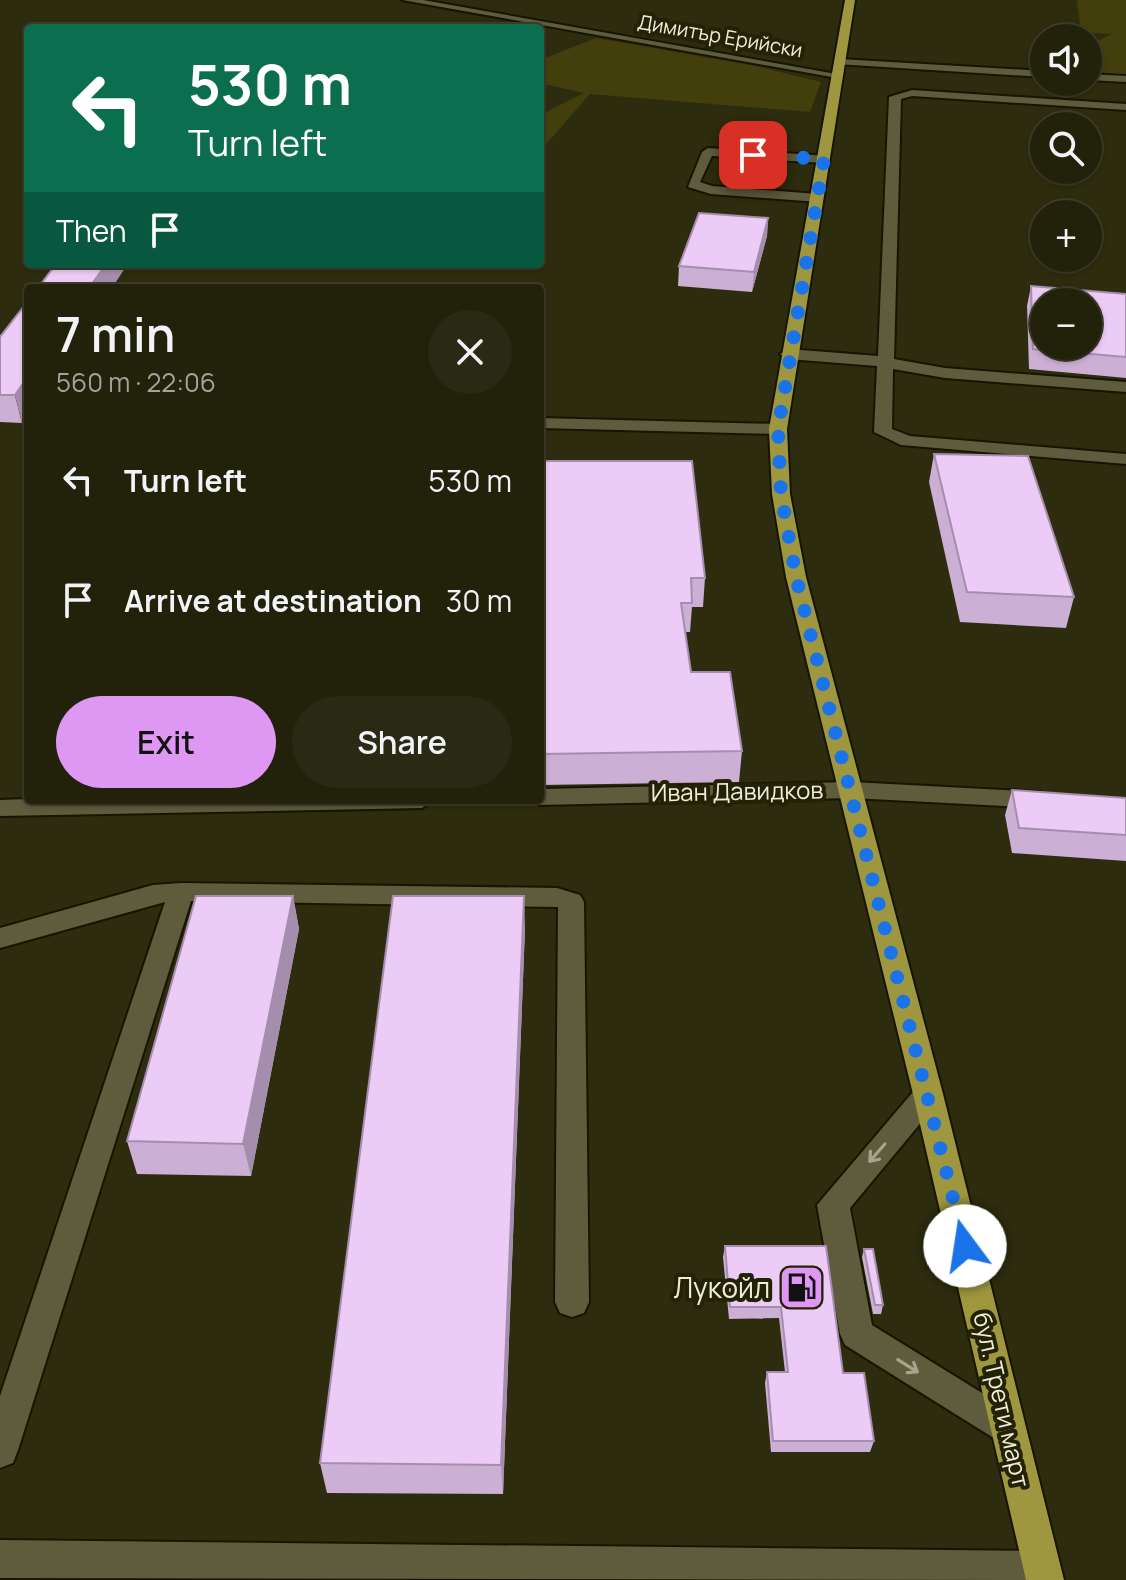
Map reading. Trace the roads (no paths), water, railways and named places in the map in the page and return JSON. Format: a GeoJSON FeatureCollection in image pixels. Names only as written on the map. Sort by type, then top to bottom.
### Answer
{"type":"FeatureCollection","features":[{"type":"Feature","properties":{"kind":"main road","name":"бул. Трети март"},"geometry":{"type":"LineString","coordinates":[[850,0],[818,198],[788,354],[778,429],[781,494],[796,577],[928,1094],[1044,1575]]}},
{"type":"Feature","properties":{"kind":"street","name":"Димитър Ерийски"},"geometry":{"type":"LineString","coordinates":[[407,0],[543,24]]}},
{"type":"Feature","properties":{"kind":"street","name":"Димитър Ерийски"},"geometry":{"type":"LineString","coordinates":[[544,24],[742,59],[839,69],[1030,74]]}},
{"type":"Feature","properties":{"kind":"street"},"geometry":{"type":"LineString","coordinates":[[627,30],[742,50],[746,53],[742,59]]}},
{"type":"Feature","properties":{"kind":"street"},"geometry":{"type":"LineString","coordinates":[[1102,78],[1126,79]]}},
{"type":"Feature","properties":{"kind":"street"},"geometry":{"type":"LineString","coordinates":[[1126,107],[912,93],[895,97],[883,432],[891,437],[1126,459]]}},
{"type":"Feature","properties":{"kind":"street"},"geometry":{"type":"LineString","coordinates":[[818,198],[711,190],[693,184],[708,152],[824,159]]}},
{"type":"Feature","properties":{"kind":"street"},"geometry":{"type":"LineString","coordinates":[[788,354],[884,361],[945,373],[1126,387]]}},
{"type":"Feature","properties":{"kind":"street"},"geometry":{"type":"LineString","coordinates":[[544,423],[778,429]]}},
{"type":"Feature","properties":{"kind":"street","name":"Иван Давидков"},"geometry":{"type":"LineString","coordinates":[[544,797],[852,790],[1065,801]]}},
{"type":"Feature","properties":{"kind":"street"},"geometry":{"type":"LineString","coordinates":[[0,808],[211,804]]}},
{"type":"Feature","properties":{"kind":"street"},"geometry":{"type":"LineString","coordinates":[[0,1450],[181,892]]}},
{"type":"Feature","properties":{"kind":"street"},"geometry":{"type":"LineString","coordinates":[[0,938],[153,894],[181,892],[557,897],[571,902],[572,1302]]}},
{"type":"Feature","properties":{"kind":"street"},"geometry":{"type":"LineString","coordinates":[[928,1094],[833,1205],[857,1334],[1008,1429]]}},
{"type":"Feature","properties":{"kind":"street"},"geometry":{"type":"LineString","coordinates":[[0,1559],[1044,1575]]}},
{"type":"Feature","properties":{"kind":"place","name":"Лукойл"},"geometry":{"type":"Point","coordinates":[801,1288]}}]}
